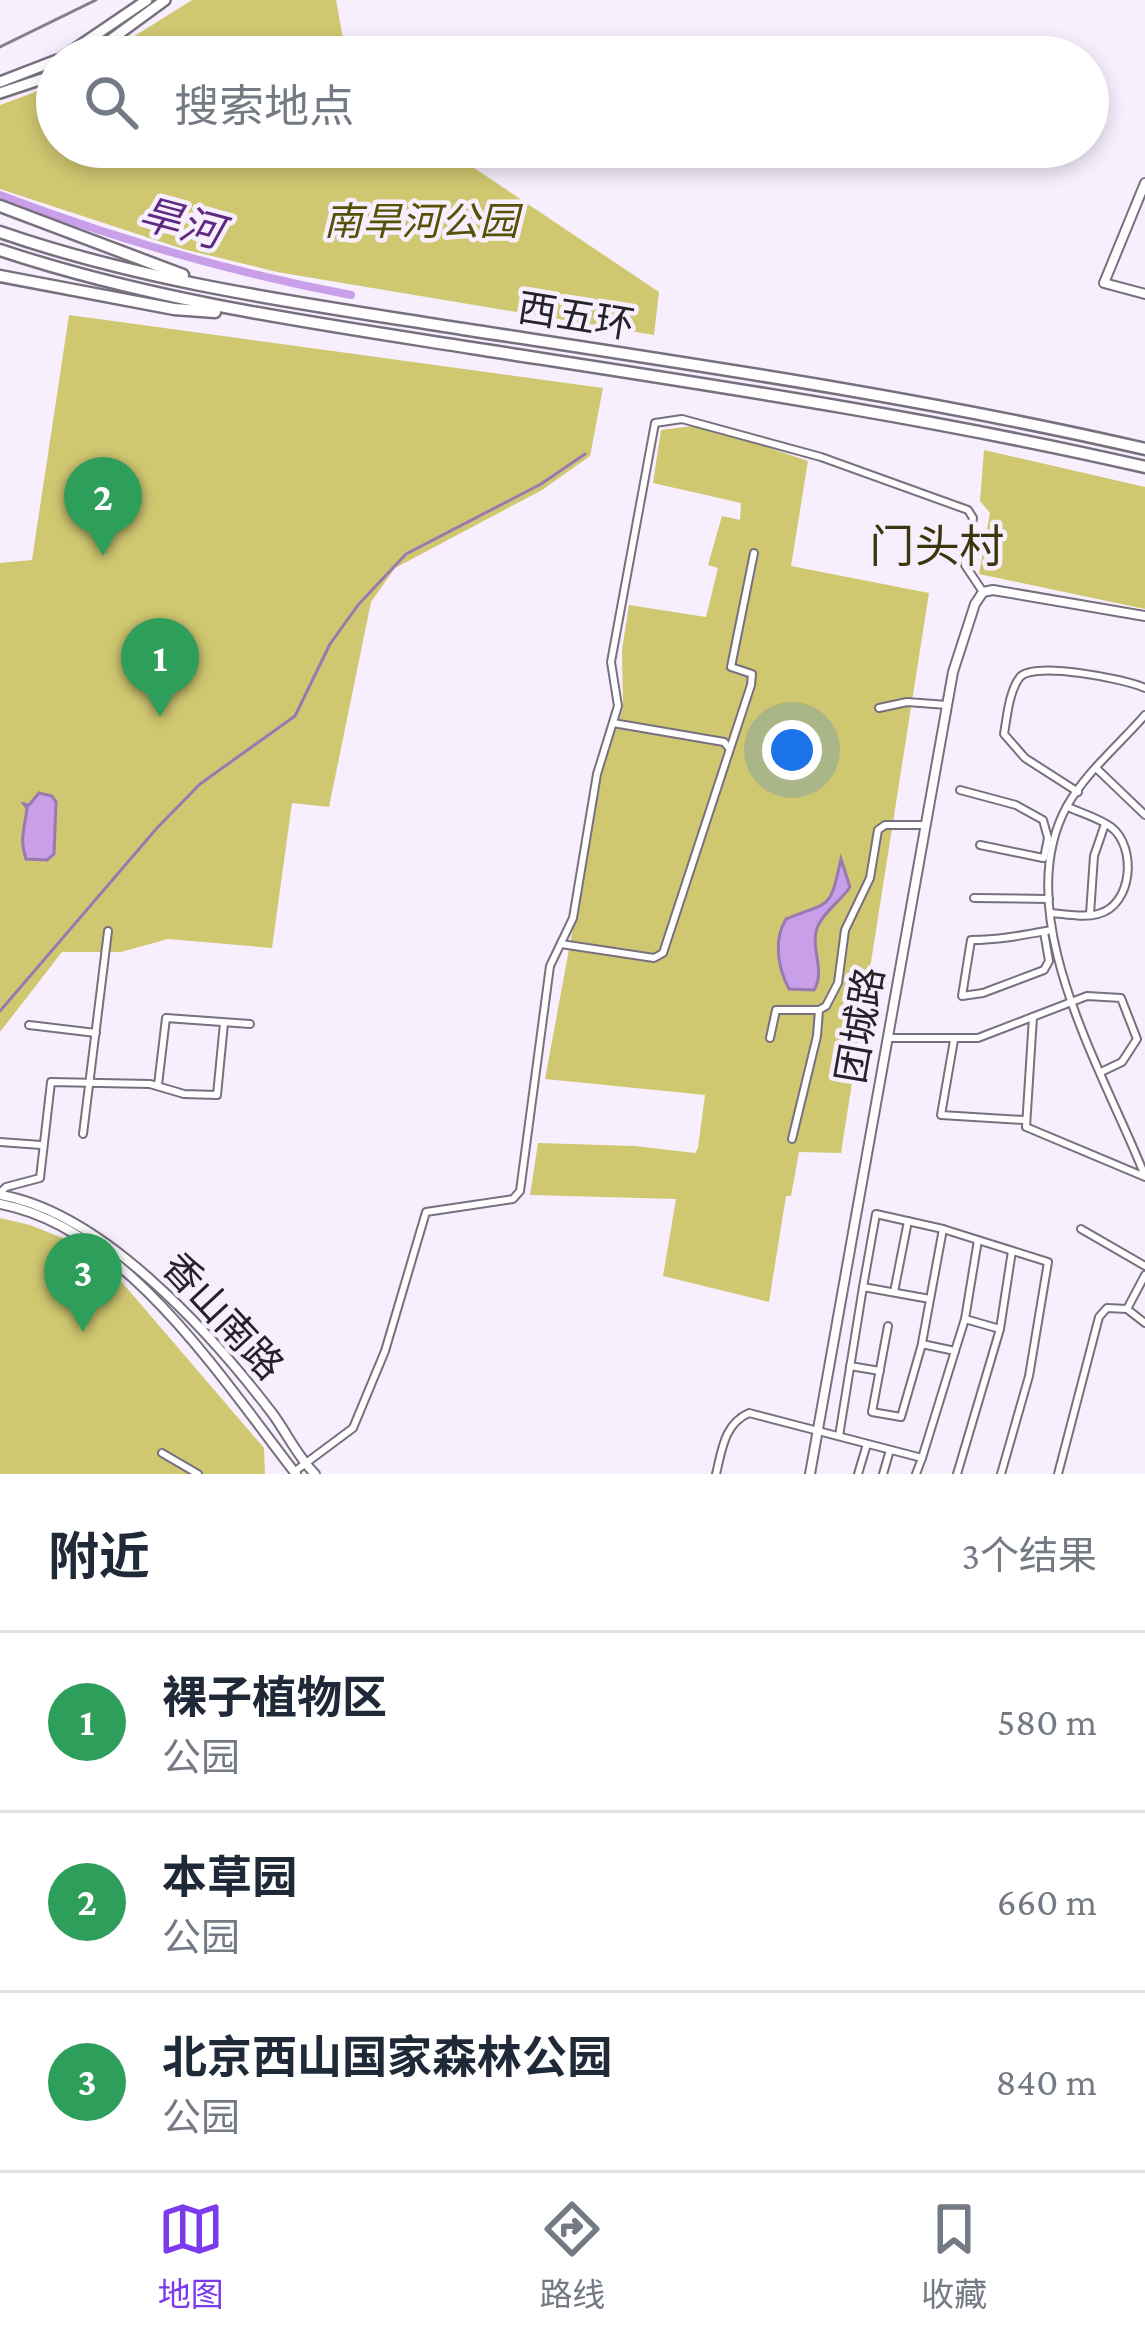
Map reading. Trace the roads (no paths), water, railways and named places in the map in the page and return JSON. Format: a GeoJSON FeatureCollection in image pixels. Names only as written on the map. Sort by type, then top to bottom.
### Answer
{"type":"FeatureCollection","features":[{"type":"Feature","properties":{"kind":"highway"},"geometry":{"type":"LineString","coordinates":[[0,206],[91,244],[232,292]]}},
{"type":"Feature","properties":{"kind":"highway","name":"西五环"},"geometry":{"type":"LineString","coordinates":[[0,232],[120,268],[232,292],[789,380],[1145,449]]}},
{"type":"Feature","properties":{"kind":"highway","name":"西五环"},"geometry":{"type":"LineString","coordinates":[[0,250],[115,285],[264,315],[808,401],[1145,467]]}},
{"type":"Feature","properties":{"kind":"highway"},"geometry":{"type":"LineString","coordinates":[[0,276],[174,309],[264,315]]}},
{"type":"Feature","properties":{"kind":"main road"},"geometry":{"type":"LineString","coordinates":[[93,36],[147,0]]}},
{"type":"Feature","properties":{"kind":"main road"},"geometry":{"type":"LineString","coordinates":[[116,36],[165,0]]}},
{"type":"Feature","properties":{"kind":"main road"},"geometry":{"type":"LineString","coordinates":[[0,82],[36,68]]}},
{"type":"Feature","properties":{"kind":"main road"},"geometry":{"type":"LineString","coordinates":[[0,93],[36,81]]}},
{"type":"Feature","properties":{"kind":"street"},"geometry":{"type":"LineString","coordinates":[[1145,183],[1104,284],[1145,294]]}},
{"type":"Feature","properties":{"kind":"street"},"geometry":{"type":"LineString","coordinates":[[295,1473],[353,1428],[386,1352],[426,1212],[513,1199],[520,1191],[550,966],[573,918],[597,774],[618,706],[611,662],[655,423],[682,419],[821,457],[968,510],[973,518],[965,566],[983,592],[1145,616]]}},
{"type":"Feature","properties":{"kind":"street"},"geometry":{"type":"LineString","coordinates":[[561,944],[654,958],[663,953],[752,674],[731,668],[754,553]]}},
{"type":"Feature","properties":{"kind":"street","name":"团城路"},"geometry":{"type":"LineString","coordinates":[[810,1474],[952,672],[983,592]]}},
{"type":"Feature","properties":{"kind":"street"},"geometry":{"type":"LineString","coordinates":[[1078,792],[1024,758],[1004,734],[1018,679],[1028,671],[1071,672],[1145,688]]}},
{"type":"Feature","properties":{"kind":"street"},"geometry":{"type":"LineString","coordinates":[[879,708],[907,702],[946,706]]}},
{"type":"Feature","properties":{"kind":"street"},"geometry":{"type":"LineString","coordinates":[[1048,859],[1067,807],[1095,767],[1145,715]]}},
{"type":"Feature","properties":{"kind":"street"},"geometry":{"type":"LineString","coordinates":[[614,723],[724,742],[729,748]]}},
{"type":"Feature","properties":{"kind":"street"},"geometry":{"type":"LineString","coordinates":[[1095,767],[1145,815]]}},
{"type":"Feature","properties":{"kind":"street"},"geometry":{"type":"LineString","coordinates":[[960,790],[1016,805],[1043,820],[1051,913],[1044,970],[983,993],[962,995],[971,940],[1047,931]]}},
{"type":"Feature","properties":{"kind":"street"},"geometry":{"type":"LineString","coordinates":[[1051,913],[1100,914],[1114,904],[1127,877],[1128,851],[1123,841],[1105,824],[1067,807]]}},
{"type":"Feature","properties":{"kind":"street"},"geometry":{"type":"LineString","coordinates":[[1090,914],[1092,866],[1105,824]]}},
{"type":"Feature","properties":{"kind":"street"},"geometry":{"type":"LineString","coordinates":[[792,1138],[819,1010],[834,995],[845,930],[870,878],[878,830],[885,825],[926,825]]}},
{"type":"Feature","properties":{"kind":"street"},"geometry":{"type":"LineString","coordinates":[[980,845],[1048,859]]}},
{"type":"Feature","properties":{"kind":"street"},"geometry":{"type":"LineString","coordinates":[[974,898],[1049,899]]}},
{"type":"Feature","properties":{"kind":"street"},"geometry":{"type":"LineString","coordinates":[[83,1134],[108,931]]}},
{"type":"Feature","properties":{"kind":"street"},"geometry":{"type":"LineString","coordinates":[[1047,931],[1071,1002],[1145,1177]]}},
{"type":"Feature","properties":{"kind":"street"},"geometry":{"type":"LineString","coordinates":[[888,1038],[978,1038],[1071,1002],[1103,995],[1121,998],[1137,1039],[1131,1052],[1101,1072]]}},
{"type":"Feature","properties":{"kind":"street"},"geometry":{"type":"LineString","coordinates":[[770,1038],[776,1010],[819,1010]]}},
{"type":"Feature","properties":{"kind":"street"},"geometry":{"type":"LineString","coordinates":[[1033,1017],[1026,1127],[1145,1177]]}},
{"type":"Feature","properties":{"kind":"street"},"geometry":{"type":"LineString","coordinates":[[158,1086],[166,1018],[250,1024]]}},
{"type":"Feature","properties":{"kind":"street"},"geometry":{"type":"LineString","coordinates":[[0,1197],[6,1186],[40,1178],[51,1082],[158,1086],[184,1094],[217,1095],[224,1023]]}},
{"type":"Feature","properties":{"kind":"street"},"geometry":{"type":"LineString","coordinates":[[29,1025],[96,1033]]}},
{"type":"Feature","properties":{"kind":"street"},"geometry":{"type":"LineString","coordinates":[[954,1040],[941,1114],[1026,1120]]}},
{"type":"Feature","properties":{"kind":"street"},"geometry":{"type":"LineString","coordinates":[[0,1142],[41,1145]]}},
{"type":"Feature","properties":{"kind":"street","name":"香山南路"},"geometry":{"type":"LineString","coordinates":[[0,1197],[45,1208],[76,1223],[129,1260],[259,1397],[315,1474]]}},
{"type":"Feature","properties":{"kind":"street","name":"香山南路"},"geometry":{"type":"LineString","coordinates":[[0,1197],[73,1230],[122,1265],[232,1388],[295,1473]]}},
{"type":"Feature","properties":{"kind":"street"},"geometry":{"type":"LineString","coordinates":[[839,1436],[876,1214],[943,1229],[1048,1262],[1029,1376],[1001,1474]]}},
{"type":"Feature","properties":{"kind":"street"},"geometry":{"type":"LineString","coordinates":[[894,1292],[908,1221]]}},
{"type":"Feature","properties":{"kind":"street"},"geometry":{"type":"LineString","coordinates":[[1081,1228],[1145,1271],[1127,1309]]}},
{"type":"Feature","properties":{"kind":"street"},"geometry":{"type":"LineString","coordinates":[[888,1325],[872,1412],[901,1417],[922,1344],[943,1229]]}},
{"type":"Feature","properties":{"kind":"street"},"geometry":{"type":"LineString","coordinates":[[920,1473],[965,1319],[978,1240]]}},
{"type":"Feature","properties":{"kind":"street"},"geometry":{"type":"LineString","coordinates":[[956,1474],[1000,1329],[1012,1251]]}},
{"type":"Feature","properties":{"kind":"street"},"geometry":{"type":"LineString","coordinates":[[863,1287],[930,1299]]}},
{"type":"Feature","properties":{"kind":"street"},"geometry":{"type":"LineString","coordinates":[[1058,1474],[1094,1328],[1107,1308],[1127,1309],[1145,1323]]}},
{"type":"Feature","properties":{"kind":"street"},"geometry":{"type":"LineString","coordinates":[[965,1319],[1000,1329]]}},
{"type":"Feature","properties":{"kind":"street"},"geometry":{"type":"LineString","coordinates":[[922,1344],[955,1352]]}},
{"type":"Feature","properties":{"kind":"street"},"geometry":{"type":"LineString","coordinates":[[850,1366],[880,1371]]}},
{"type":"Feature","properties":{"kind":"street"},"geometry":{"type":"LineString","coordinates":[[716,1474],[727,1432],[749,1413],[922,1458]]}},
{"type":"Feature","properties":{"kind":"street"},"geometry":{"type":"LineString","coordinates":[[858,1474],[867,1444]]}},
{"type":"Feature","properties":{"kind":"street"},"geometry":{"type":"LineString","coordinates":[[883,1474],[890,1450]]}},
{"type":"Feature","properties":{"kind":"street"},"geometry":{"type":"LineString","coordinates":[[162,1453],[198,1474]]}},
{"type":"Feature","properties":{"kind":"waterway","name":"旱河"},"geometry":{"type":"LineString","coordinates":[[0,195],[173,253],[351,295]]}},
{"type":"Feature","properties":{"kind":"waterway"},"geometry":{"type":"LineString","coordinates":[[0,1011],[200,784],[295,716],[330,644],[358,605],[406,554],[541,484],[585,454]]}},
{"type":"Feature","properties":{"kind":"tram line"},"geometry":{"type":"LineString","coordinates":[[0,47],[96,0]]}},
{"type":"Feature","properties":{"kind":"place","name":"本草园"},"geometry":{"type":"Point","coordinates":[103,556]}},
{"type":"Feature","properties":{"kind":"place","name":"裸子植物区"},"geometry":{"type":"Point","coordinates":[160,717]}},
{"type":"Feature","properties":{"kind":"place","name":"北京西山国家森林公园"},"geometry":{"type":"Point","coordinates":[83,1332]}},
{"type":"Feature","properties":{"kind":"district","name":"门头村"},"geometry":{"type":"Point","coordinates":[937,547]}},
{"type":"Feature","properties":{"kind":"park label","name":"南旱河公园"},"geometry":{"type":"Point","coordinates":[421,221]}}]}
